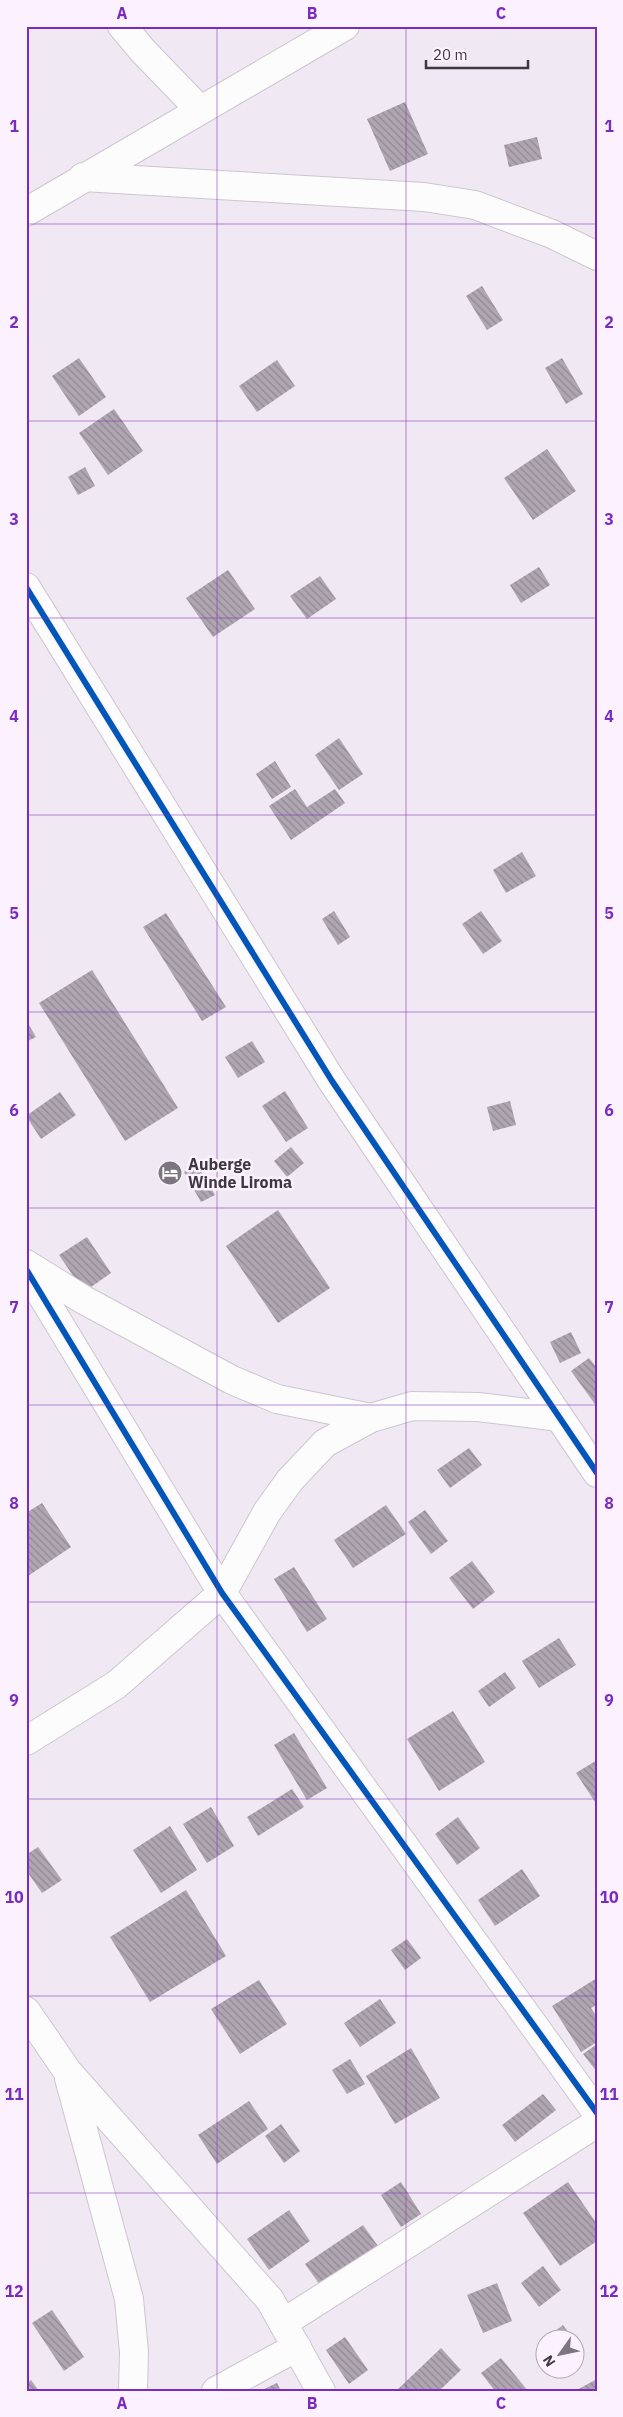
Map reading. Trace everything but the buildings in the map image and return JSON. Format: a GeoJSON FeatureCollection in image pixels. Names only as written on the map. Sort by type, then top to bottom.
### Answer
{"type":"FeatureCollection","features":[{"type":"Feature","properties":{"kind":"street"},"geometry":{"type":"LineString","coordinates":[[122,26],[143,51],[200,110]]}},
{"type":"Feature","properties":{"kind":"street"},"geometry":{"type":"LineString","coordinates":[[26,212],[83,177],[345,26]]}},
{"type":"Feature","properties":{"kind":"street"},"geometry":{"type":"LineString","coordinates":[[83,177],[424,197],[466,204],[552,234],[597,256]]}},
{"type":"Feature","properties":{"kind":"street"},"geometry":{"type":"LineString","coordinates":[[26,587],[332,1081],[597,1473]]}},
{"type":"Feature","properties":{"kind":"street"},"geometry":{"type":"LineString","coordinates":[[26,1264],[84,1300],[232,1380],[277,1399],[371,1418]]}},
{"type":"Feature","properties":{"kind":"street"},"geometry":{"type":"LineString","coordinates":[[26,1269],[222,1592],[597,2113]]}},
{"type":"Feature","properties":{"kind":"street"},"geometry":{"type":"LineString","coordinates":[[26,1741],[116,1685],[222,1592],[267,1512],[290,1480],[325,1443],[371,1418],[412,1406],[478,1407],[559,1417]]}},
{"type":"Feature","properties":{"kind":"street"},"geometry":{"type":"LineString","coordinates":[[26,2011],[68,2072],[270,2300],[321,2391]]}},
{"type":"Feature","properties":{"kind":"street"},"geometry":{"type":"LineString","coordinates":[[68,2072],[129,2299],[134,2352],[133,2391]]}},
{"type":"Feature","properties":{"kind":"street"},"geometry":{"type":"LineString","coordinates":[[283,2323],[597,2123]]}},
{"type":"Feature","properties":{"kind":"street"},"geometry":{"type":"LineString","coordinates":[[216,2391],[298,2347]]}},
{"type":"Feature","properties":{"kind":"cycle path"},"geometry":{"type":"LineString","coordinates":[[26,587],[332,1081],[597,1473]]}},
{"type":"Feature","properties":{"kind":"cycle path"},"geometry":{"type":"LineString","coordinates":[[26,1269],[222,1593],[597,2113]]}},
{"type":"Feature","properties":{"kind":"place","name":"Auberge Winde Liroma"},"geometry":{"type":"Point","coordinates":[170,1173]}}]}
